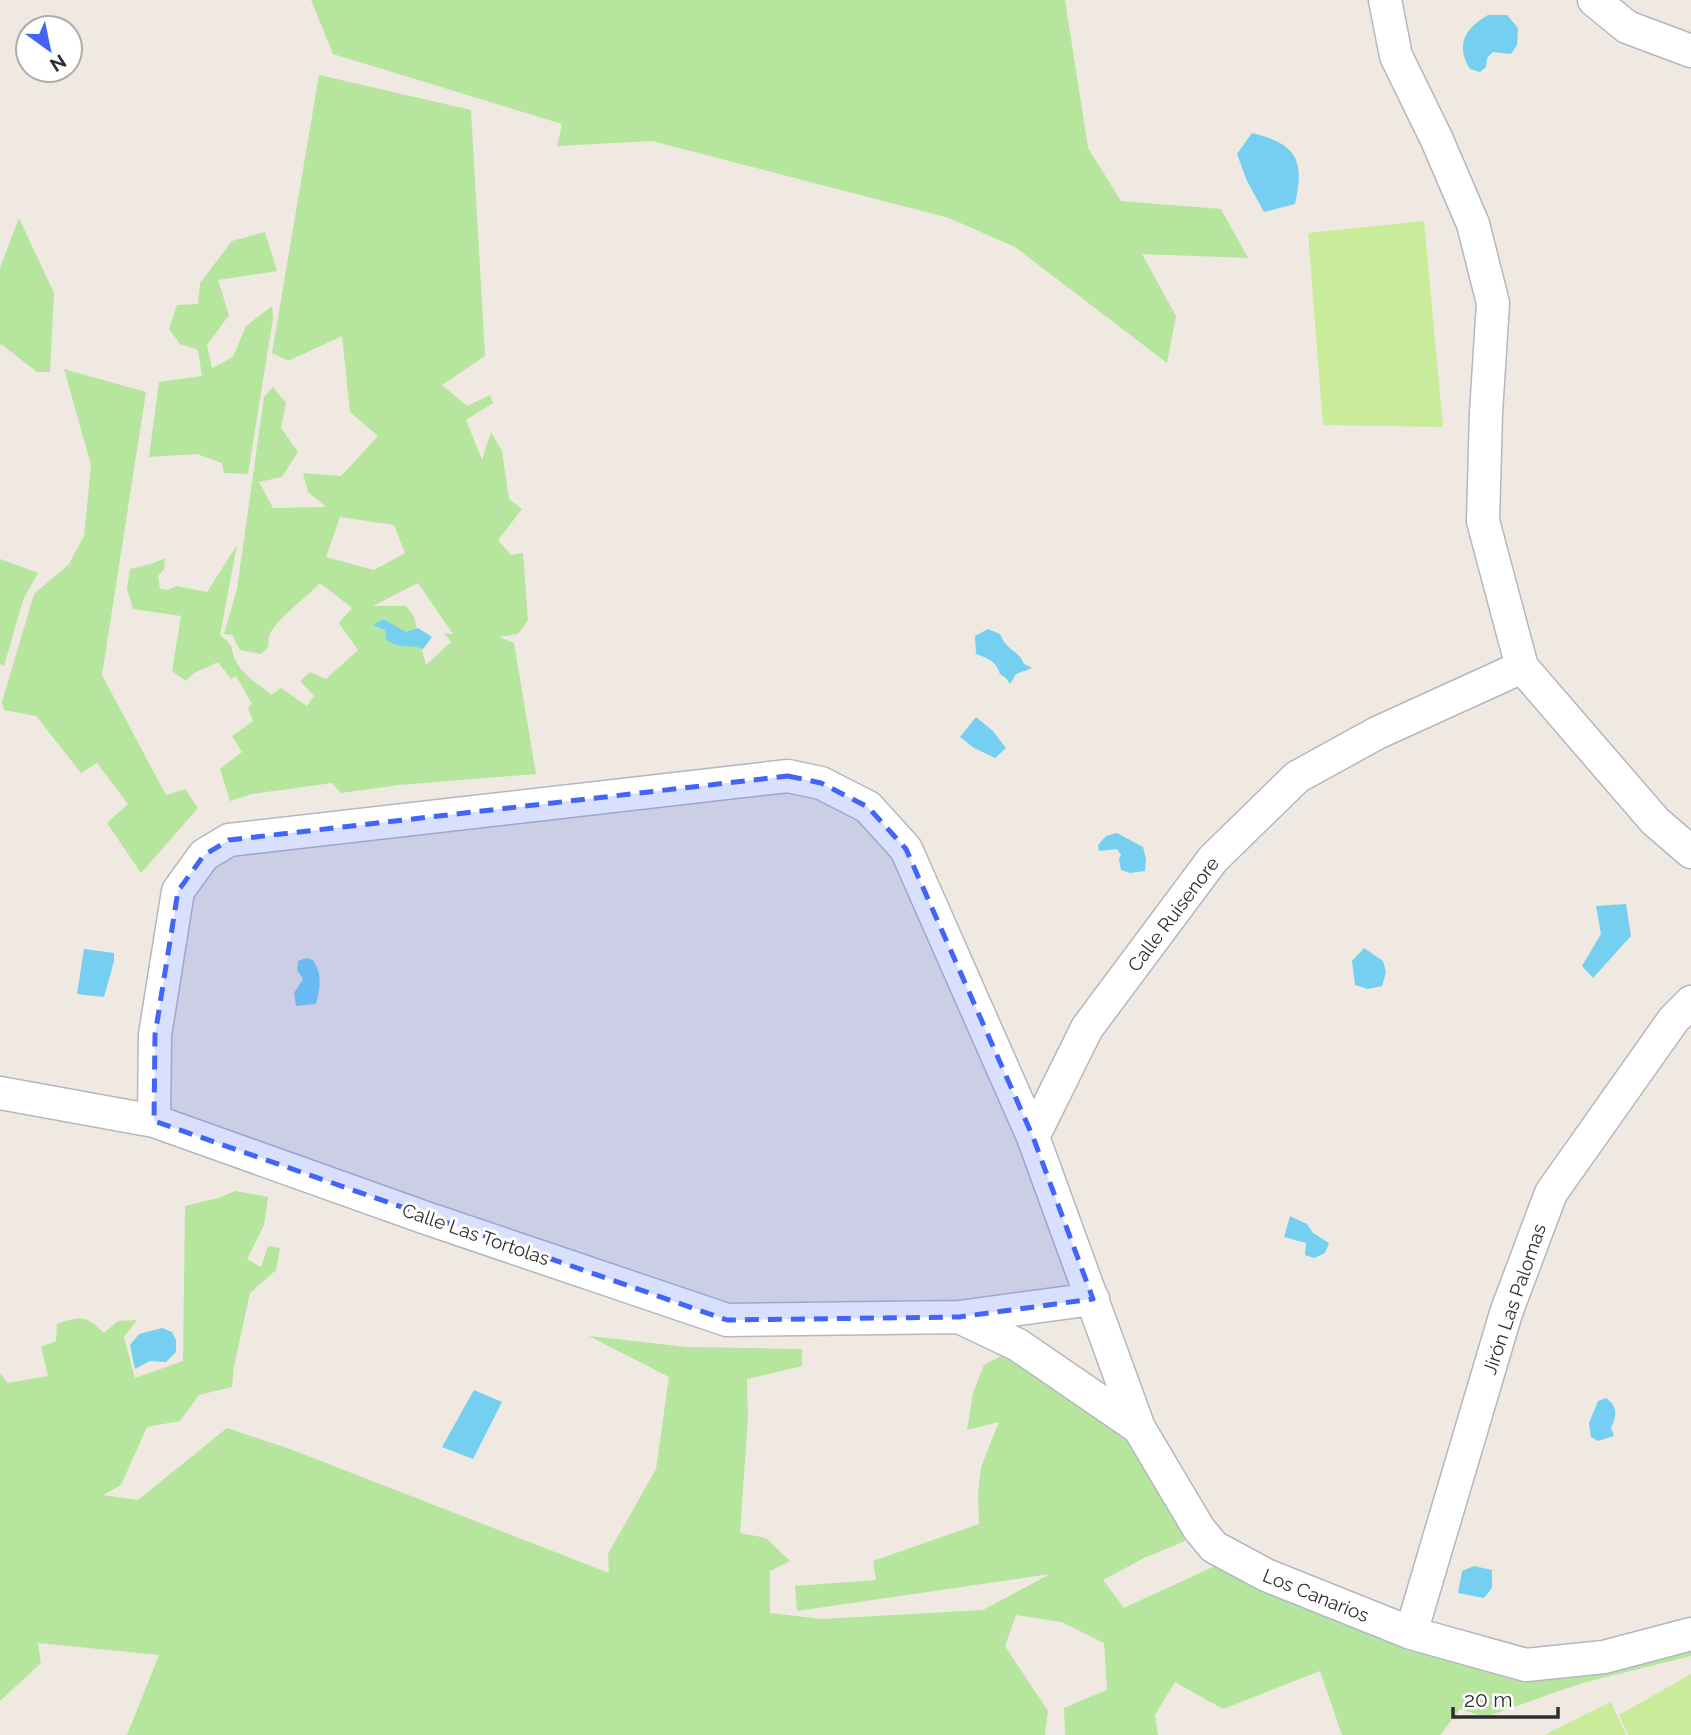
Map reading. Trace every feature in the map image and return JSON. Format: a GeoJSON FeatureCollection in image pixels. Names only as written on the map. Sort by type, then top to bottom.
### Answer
{"type":"FeatureCollection","features":[{"type":"Feature","properties":{"kind":"street"},"geometry":{"type":"LineString","coordinates":[[1385,0],[1396,56],[1437,140],[1473,224],[1493,303],[1483,521],[1522,667],[1655,821],[1691,852]]}},
{"type":"Feature","properties":{"kind":"street"},"geometry":{"type":"LineString","coordinates":[[1594,0],[1627,27],[1691,51]]}},
{"type":"Feature","properties":{"kind":"street","name":"Calle Ruisenore"},"geometry":{"type":"LineString","coordinates":[[1033,1137],[1087,1028],[1213,859],[1297,777],[1377,733],[1522,667]]}},
{"type":"Feature","properties":{"kind":"street"},"geometry":{"type":"LineString","coordinates":[[154,1121],[155,1035],[178,891],[204,855],[229,840],[788,776],[821,783],[868,807],[906,849],[1033,1137],[1093,1299]]}},
{"type":"Feature","properties":{"kind":"street","name":"Jirón Las Palomas"},"geometry":{"type":"LineString","coordinates":[[1411,1633],[1506,1313],[1551,1193],[1674,1019],[1691,1002]]}},
{"type":"Feature","properties":{"kind":"street","name":"Calle Las Tortolas"},"geometry":{"type":"LineString","coordinates":[[0,1093],[154,1121],[727,1320],[959,1317],[1093,1299]]}},
{"type":"Feature","properties":{"kind":"street","name":"Los Canarios"},"geometry":{"type":"LineString","coordinates":[[1093,1299],[1139,1428],[1199,1529],[1214,1546],[1266,1575],[1411,1633],[1526,1665],[1604,1657],[1691,1634]]}},
{"type":"Feature","properties":{"kind":"street","name":"Calle Las Tortolas"},"geometry":{"type":"LineString","coordinates":[[959,1317],[1018,1345],[1139,1428]]}},
{"type":"Feature","properties":{"kind":"highlighted area"},"geometry":{"type":"Polygon","coordinates":[[[788,776],[821,783],[868,807],[906,849],[1033,1137],[1093,1299],[959,1317],[727,1320],[154,1121],[155,1035],[178,891],[204,855],[229,840],[788,776]]]}},
{"type":"Feature","properties":{"kind":"green space"},"geometry":{"type":"Polygon","coordinates":[[[311,0],[1065,0],[1088,148],[1121,201],[1221,209],[1248,258],[1142,254],[1176,316],[1167,363],[1015,247],[949,218],[652,141],[557,146],[562,124],[333,54],[311,0]]]}},
{"type":"Feature","properties":{"kind":"green space"},"geometry":{"type":"Polygon","coordinates":[[[319,75],[471,110],[485,356],[442,385],[467,406],[490,395],[493,403],[466,420],[482,460],[491,432],[502,451],[509,499],[522,509],[498,540],[511,555],[523,553],[528,620],[518,634],[499,637],[514,643],[536,774],[399,785],[341,793],[332,783],[252,794],[230,801],[220,769],[242,752],[232,736],[253,721],[248,708],[252,704],[236,676],[231,679],[218,662],[194,673],[186,681],[172,671],[181,616],[133,609],[127,589],[130,569],[165,558],[164,569],[158,576],[160,589],[168,590],[176,586],[207,592],[237,545],[220,635],[231,646],[234,658],[248,676],[271,695],[281,688],[307,706],[314,696],[300,681],[310,672],[326,679],[358,650],[339,623],[352,608],[320,583],[277,623],[269,636],[268,647],[261,654],[240,650],[232,635],[224,634],[237,589],[264,397],[273,387],[286,403],[281,428],[298,452],[282,477],[259,482],[273,508],[326,507],[308,492],[303,473],[341,476],[378,436],[350,412],[342,336],[288,361],[272,353],[319,75]],[[340,517],[326,557],[374,570],[405,553],[394,525],[340,517]],[[418,583],[373,606],[406,606],[414,617],[426,665],[451,642],[444,633],[453,634],[418,583]]]}},
{"type":"Feature","properties":{"kind":"green space"},"geometry":{"type":"Polygon","coordinates":[[[19,218],[54,293],[50,372],[37,372],[1,344],[0,346],[0,268],[19,218]]]}},
{"type":"Feature","properties":{"kind":"green space"},"geometry":{"type":"Polygon","coordinates":[[[1424,221],[1443,427],[1323,425],[1308,233],[1424,221]]]}},
{"type":"Feature","properties":{"kind":"green space"},"geometry":{"type":"Polygon","coordinates":[[[265,232],[277,271],[218,280],[229,315],[207,345],[212,368],[233,357],[246,326],[272,306],[273,318],[248,474],[224,473],[222,463],[197,454],[149,457],[159,382],[202,376],[198,350],[180,344],[169,329],[177,305],[198,304],[200,283],[232,241],[265,232]]]}},
{"type":"Feature","properties":{"kind":"green space"},"geometry":{"type":"Polygon","coordinates":[[[64,369],[146,392],[102,675],[166,795],[185,789],[198,808],[141,873],[107,823],[128,804],[97,763],[81,773],[36,716],[4,710],[2,702],[34,594],[69,564],[84,536],[91,465],[64,369]]]}},
{"type":"Feature","properties":{"kind":"green space"},"geometry":{"type":"Polygon","coordinates":[[[0,559],[38,573],[23,600],[4,666],[0,664],[0,559]]]}},
{"type":"Feature","properties":{"kind":"green space"},"geometry":{"type":"Polygon","coordinates":[[[235,1191],[268,1197],[264,1225],[247,1259],[261,1267],[268,1246],[280,1248],[276,1270],[250,1293],[232,1387],[199,1395],[180,1421],[147,1427],[121,1485],[103,1495],[138,1500],[227,1428],[290,1449],[609,1573],[608,1554],[656,1469],[669,1377],[589,1336],[687,1347],[802,1349],[802,1366],[747,1379],[748,1417],[740,1533],[766,1538],[790,1561],[770,1571],[770,1613],[822,1619],[983,1610],[1050,1574],[797,1611],[795,1586],[876,1580],[873,1561],[979,1524],[981,1467],[999,1422],[967,1430],[973,1393],[984,1365],[1005,1354],[1134,1435],[1174,1507],[1185,1541],[1144,1558],[1103,1580],[1124,1608],[1217,1565],[1523,1676],[1691,1647],[1691,1656],[1582,1683],[1485,1717],[1460,1709],[1440,1735],[1342,1735],[1320,1671],[1223,1709],[1175,1682],[1155,1715],[1158,1735],[1065,1735],[1064,1708],[1107,1690],[1104,1643],[1062,1622],[1016,1615],[1005,1646],[1048,1711],[1045,1735],[127,1735],[159,1655],[38,1643],[41,1663],[0,1701],[0,1373],[8,1383],[48,1376],[41,1347],[56,1341],[57,1324],[77,1319],[87,1320],[104,1333],[118,1321],[137,1320],[124,1337],[135,1378],[183,1361],[185,1206],[235,1191]]]}},
{"type":"Feature","properties":{"kind":"green space"},"geometry":{"type":"Polygon","coordinates":[[[1691,1674],[1691,1735],[1628,1735],[1619,1715],[1691,1674]]]}},
{"type":"Feature","properties":{"kind":"green space"},"geometry":{"type":"Polygon","coordinates":[[[1611,1702],[1626,1735],[1544,1735],[1611,1702]]]}},
{"type":"Feature","properties":{"kind":"water"},"geometry":{"type":"Polygon","coordinates":[[[1488,15],[1507,15],[1518,28],[1517,45],[1511,54],[1493,52],[1487,58],[1486,67],[1480,72],[1470,69],[1463,45],[1468,31],[1488,15]]]}},
{"type":"Feature","properties":{"kind":"water"},"geometry":{"type":"Polygon","coordinates":[[[1252,133],[1279,143],[1294,156],[1299,176],[1295,204],[1264,212],[1247,181],[1237,154],[1252,133]]]}},
{"type":"Feature","properties":{"kind":"water"},"geometry":{"type":"Polygon","coordinates":[[[383,619],[406,632],[418,628],[432,637],[423,649],[397,645],[386,640],[385,630],[373,625],[383,619]]]}},
{"type":"Feature","properties":{"kind":"water"},"geometry":{"type":"Polygon","coordinates":[[[988,629],[1000,634],[1024,664],[1032,668],[1016,674],[1010,684],[994,663],[976,654],[975,636],[988,629]]]}},
{"type":"Feature","properties":{"kind":"water"},"geometry":{"type":"Polygon","coordinates":[[[976,717],[993,731],[1006,748],[995,758],[974,748],[960,737],[976,717]]]}},
{"type":"Feature","properties":{"kind":"water"},"geometry":{"type":"Polygon","coordinates":[[[1117,833],[1143,847],[1145,871],[1130,873],[1121,870],[1121,855],[1117,849],[1099,851],[1098,845],[1106,836],[1117,833]]]}},
{"type":"Feature","properties":{"kind":"water"},"geometry":{"type":"Polygon","coordinates":[[[1626,904],[1631,936],[1593,978],[1582,966],[1601,934],[1596,906],[1626,904]]]}},
{"type":"Feature","properties":{"kind":"water"},"geometry":{"type":"Polygon","coordinates":[[[1364,948],[1383,961],[1386,972],[1382,986],[1368,989],[1355,985],[1352,961],[1364,948]]]}},
{"type":"Feature","properties":{"kind":"water"},"geometry":{"type":"Polygon","coordinates":[[[84,949],[114,953],[104,997],[77,994],[84,949]]]}},
{"type":"Feature","properties":{"kind":"water"},"geometry":{"type":"Polygon","coordinates":[[[306,958],[313,960],[318,971],[319,992],[316,1004],[296,1006],[294,993],[303,979],[297,970],[298,961],[306,958]]]}},
{"type":"Feature","properties":{"kind":"water"},"geometry":{"type":"Polygon","coordinates":[[[1290,1216],[1307,1224],[1313,1233],[1329,1243],[1325,1253],[1314,1258],[1305,1255],[1306,1243],[1284,1237],[1290,1216]]]}},
{"type":"Feature","properties":{"kind":"water"},"geometry":{"type":"Polygon","coordinates":[[[162,1328],[172,1332],[176,1340],[176,1352],[166,1362],[150,1361],[135,1369],[130,1345],[139,1334],[162,1328]]]}},
{"type":"Feature","properties":{"kind":"water"},"geometry":{"type":"Polygon","coordinates":[[[474,1390],[502,1402],[473,1459],[442,1447],[474,1390]]]}},
{"type":"Feature","properties":{"kind":"water"},"geometry":{"type":"Polygon","coordinates":[[[1606,1398],[1613,1405],[1615,1412],[1611,1428],[1614,1436],[1598,1441],[1591,1437],[1589,1423],[1598,1401],[1606,1398]]]}},
{"type":"Feature","properties":{"kind":"water"},"geometry":{"type":"Polygon","coordinates":[[[1474,1566],[1492,1570],[1492,1588],[1484,1598],[1458,1593],[1462,1571],[1474,1566]]]}}]}
